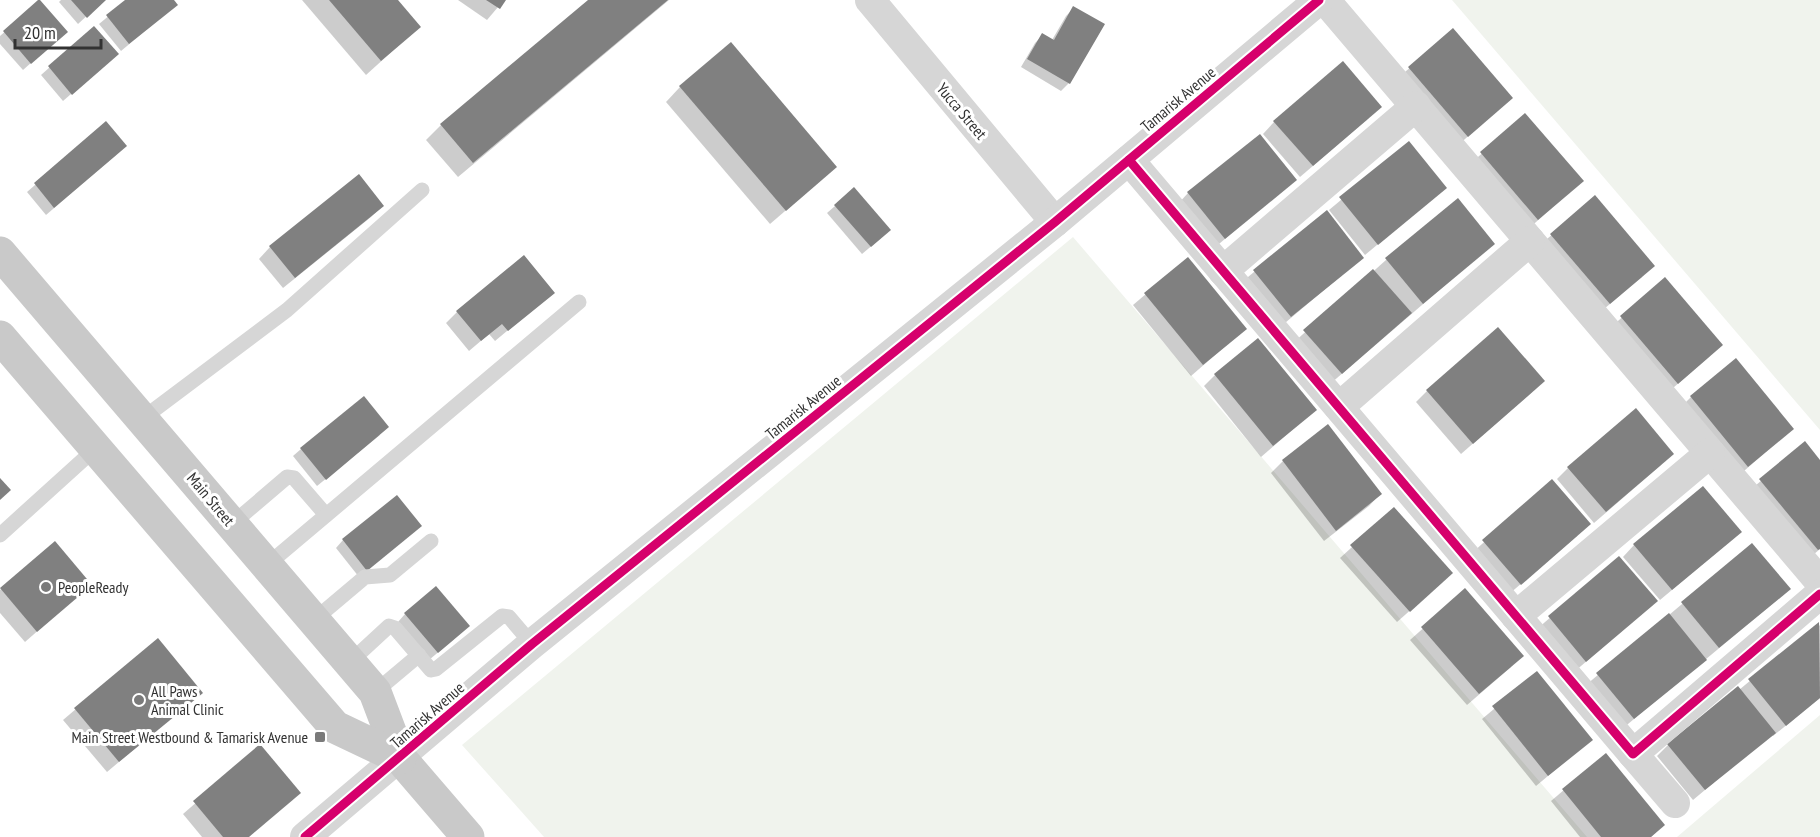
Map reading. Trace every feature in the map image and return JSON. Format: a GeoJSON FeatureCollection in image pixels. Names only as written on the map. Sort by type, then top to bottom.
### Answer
{"type":"FeatureCollection","features":[{"type":"Feature","properties":{"kind":"main road","name":"Main Street"},"geometry":{"type":"LineString","coordinates":[[0,253],[375,692],[400,758],[468,837]]}},
{"type":"Feature","properties":{"kind":"main road","name":"Main Street"},"geometry":{"type":"LineString","coordinates":[[0,337],[335,727],[400,758]]}},
{"type":"Feature","properties":{"kind":"street","name":"Yucca Street"},"geometry":{"type":"LineString","coordinates":[[870,0],[1055,222]]}},
{"type":"Feature","properties":{"kind":"street","name":"Tamarisk Avenue"},"geometry":{"type":"LineString","coordinates":[[305,837],[532,644],[1055,222],[1319,0]]}},
{"type":"Feature","properties":{"kind":"street"},"geometry":{"type":"LineString","coordinates":[[1325,0],[1820,582]]}},
{"type":"Feature","properties":{"kind":"street"},"geometry":{"type":"LineString","coordinates":[[1223,271],[1416,106]]}},
{"type":"Feature","properties":{"kind":"street"},"geometry":{"type":"LineString","coordinates":[[1129,160],[1674,804]]}},
{"type":"Feature","properties":{"kind":"street"},"geometry":{"type":"LineString","coordinates":[[1339,407],[1530,241]]}},
{"type":"Feature","properties":{"kind":"street"},"geometry":{"type":"LineString","coordinates":[[1516,616],[1710,453]]}},
{"type":"Feature","properties":{"kind":"street"},"geometry":{"type":"LineString","coordinates":[[1633,754],[1820,594]]}},
{"type":"Feature","properties":{"kind":"lane"},"geometry":{"type":"LineString","coordinates":[[142,418],[287,309],[422,190]]}},
{"type":"Feature","properties":{"kind":"lane"},"geometry":{"type":"LineString","coordinates":[[267,565],[579,302]]}},
{"type":"Feature","properties":{"kind":"lane"},"geometry":{"type":"LineString","coordinates":[[0,535],[95,449]]}},
{"type":"Feature","properties":{"kind":"lane"},"geometry":{"type":"LineString","coordinates":[[232,524],[287,477],[294,478],[326,515]]}},
{"type":"Feature","properties":{"kind":"lane"},"geometry":{"type":"LineString","coordinates":[[314,620],[365,577],[390,575],[431,541]]}},
{"type":"Feature","properties":{"kind":"lane"},"geometry":{"type":"LineString","coordinates":[[350,662],[389,626],[394,628],[431,670],[436,669],[502,616],[509,617],[532,644]]}},
{"type":"Feature","properties":{"kind":"lane"},"geometry":{"type":"LineString","coordinates":[[375,692],[419,656]]}},
{"type":"Feature","properties":{"kind":"shaded area"},"geometry":{"type":"Polygon","coordinates":[[[1452,0],[1820,0],[1820,430],[1452,0]]]}},
{"type":"Feature","properties":{"kind":"shaded area"},"geometry":{"type":"Polygon","coordinates":[[[1073,237],[1587,837],[544,837],[462,745],[1073,237]]]}},
{"type":"Feature","properties":{"kind":"shaded area"},"geometry":{"type":"Polygon","coordinates":[[[1820,715],[1820,837],[1677,837],[1820,715]]]}},
{"type":"Feature","properties":{"kind":"building"},"geometry":{"type":"Polygon","coordinates":[[[38,0],[68,32],[31,64],[3,31],[38,0]]]}},
{"type":"Feature","properties":{"kind":"building"},"geometry":{"type":"Polygon","coordinates":[[[71,0],[106,0],[87,18],[71,0]]]}},
{"type":"Feature","properties":{"kind":"building"},"geometry":{"type":"Polygon","coordinates":[[[125,0],[174,0],[178,5],[129,44],[106,15],[125,0]]]}},
{"type":"Feature","properties":{"kind":"building"},"geometry":{"type":"Polygon","coordinates":[[[329,0],[398,0],[421,27],[381,61],[329,0]]]}},
{"type":"Feature","properties":{"kind":"building"},"geometry":{"type":"Polygon","coordinates":[[[486,0],[506,0],[500,9],[486,0]]]}},
{"type":"Feature","properties":{"kind":"building"},"geometry":{"type":"Polygon","coordinates":[[[588,0],[668,0],[473,163],[440,124],[588,0]]]}},
{"type":"Feature","properties":{"kind":"building"},"geometry":{"type":"Polygon","coordinates":[[[1073,6],[1105,24],[1070,84],[1027,59],[1042,33],[1054,40],[1073,6]]]}},
{"type":"Feature","properties":{"kind":"building"},"geometry":{"type":"Polygon","coordinates":[[[94,26],[119,54],[72,95],[48,66],[94,26]]]}},
{"type":"Feature","properties":{"kind":"building"},"geometry":{"type":"Polygon","coordinates":[[[1453,28],[1513,98],[1468,137],[1408,67],[1453,28]]]}},
{"type":"Feature","properties":{"kind":"building"},"geometry":{"type":"Polygon","coordinates":[[[731,42],[837,167],[786,211],[679,86],[731,42]]]}},
{"type":"Feature","properties":{"kind":"building"},"geometry":{"type":"Polygon","coordinates":[[[1343,61],[1382,107],[1313,166],[1273,121],[1343,61]]]}},
{"type":"Feature","properties":{"kind":"building"},"geometry":{"type":"Polygon","coordinates":[[[1525,113],[1584,181],[1538,220],[1480,152],[1525,113]]]}},
{"type":"Feature","properties":{"kind":"building"},"geometry":{"type":"Polygon","coordinates":[[[106,121],[127,146],[54,208],[34,183],[106,121]]]}},
{"type":"Feature","properties":{"kind":"building"},"geometry":{"type":"Polygon","coordinates":[[[1260,134],[1297,180],[1225,239],[1187,192],[1260,134]]]}},
{"type":"Feature","properties":{"kind":"building"},"geometry":{"type":"Polygon","coordinates":[[[1409,141],[1447,188],[1378,245],[1339,197],[1409,141]]]}},
{"type":"Feature","properties":{"kind":"building"},"geometry":{"type":"Polygon","coordinates":[[[359,174],[384,206],[295,278],[269,246],[359,174]]]}},
{"type":"Feature","properties":{"kind":"building"},"geometry":{"type":"Polygon","coordinates":[[[854,187],[891,230],[871,247],[834,205],[854,187]]]}},
{"type":"Feature","properties":{"kind":"building"},"geometry":{"type":"Polygon","coordinates":[[[1595,195],[1655,266],[1610,304],[1550,234],[1595,195]]]}},
{"type":"Feature","properties":{"kind":"building"},"geometry":{"type":"Polygon","coordinates":[[[1458,198],[1495,244],[1423,304],[1385,258],[1458,198]]]}},
{"type":"Feature","properties":{"kind":"building"},"geometry":{"type":"Polygon","coordinates":[[[1327,210],[1364,258],[1291,317],[1253,270],[1327,210]]]}},
{"type":"Feature","properties":{"kind":"building"},"geometry":{"type":"Polygon","coordinates":[[[524,255],[555,293],[508,331],[502,324],[481,341],[456,311],[524,255]]]}},
{"type":"Feature","properties":{"kind":"building"},"geometry":{"type":"Polygon","coordinates":[[[1188,257],[1247,329],[1203,365],[1144,293],[1188,257]]]}},
{"type":"Feature","properties":{"kind":"building"},"geometry":{"type":"Polygon","coordinates":[[[1373,269],[1412,313],[1342,374],[1303,330],[1373,269]]]}},
{"type":"Feature","properties":{"kind":"building"},"geometry":{"type":"Polygon","coordinates":[[[1665,277],[1723,345],[1678,384],[1620,316],[1665,277]]]}},
{"type":"Feature","properties":{"kind":"building"},"geometry":{"type":"Polygon","coordinates":[[[1498,327],[1545,381],[1473,444],[1426,390],[1498,327]]]}},
{"type":"Feature","properties":{"kind":"building"},"geometry":{"type":"Polygon","coordinates":[[[1258,338],[1317,410],[1273,446],[1214,374],[1258,338]]]}},
{"type":"Feature","properties":{"kind":"building"},"geometry":{"type":"Polygon","coordinates":[[[1736,358],[1794,429],[1748,467],[1690,396],[1736,358]]]}},
{"type":"Feature","properties":{"kind":"building"},"geometry":{"type":"Polygon","coordinates":[[[364,396],[389,427],[326,480],[300,448],[364,396]]]}},
{"type":"Feature","properties":{"kind":"building"},"geometry":{"type":"Polygon","coordinates":[[[1636,408],[1674,454],[1606,512],[1567,467],[1636,408]]]}},
{"type":"Feature","properties":{"kind":"building"},"geometry":{"type":"Polygon","coordinates":[[[1328,424],[1382,494],[1336,531],[1282,460],[1328,424]]]}},
{"type":"Feature","properties":{"kind":"building"},"geometry":{"type":"Polygon","coordinates":[[[1805,441],[1820,460],[1820,549],[1818,550],[1759,479],[1805,441]]]}},
{"type":"Feature","properties":{"kind":"building"},"geometry":{"type":"Polygon","coordinates":[[[0,478],[11,490],[0,500],[0,478]]]}},
{"type":"Feature","properties":{"kind":"building"},"geometry":{"type":"Polygon","coordinates":[[[1552,479],[1591,524],[1521,585],[1482,540],[1552,479]]]}},
{"type":"Feature","properties":{"kind":"building"},"geometry":{"type":"Polygon","coordinates":[[[1703,486],[1742,532],[1672,590],[1633,544],[1703,486]]]}},
{"type":"Feature","properties":{"kind":"building"},"geometry":{"type":"Polygon","coordinates":[[[397,495],[422,526],[367,571],[342,539],[397,495]]]}},
{"type":"Feature","properties":{"kind":"building"},"geometry":{"type":"Polygon","coordinates":[[[1394,507],[1453,573],[1410,612],[1350,545],[1394,507]]]}},
{"type":"Feature","properties":{"kind":"building","name":"PeopleReady"},"geometry":{"type":"Polygon","coordinates":[[[55,541],[92,585],[37,632],[0,588],[55,541]]]}},
{"type":"Feature","properties":{"kind":"building"},"geometry":{"type":"Polygon","coordinates":[[[1752,543],[1791,589],[1719,648],[1681,602],[1752,543]]]}},
{"type":"Feature","properties":{"kind":"building"},"geometry":{"type":"Polygon","coordinates":[[[1619,556],[1658,601],[1586,662],[1548,616],[1619,556]]]}},
{"type":"Feature","properties":{"kind":"building"},"geometry":{"type":"Polygon","coordinates":[[[436,586],[470,626],[438,653],[404,613],[436,586]]]}},
{"type":"Feature","properties":{"kind":"building"},"geometry":{"type":"Polygon","coordinates":[[[1465,588],[1524,656],[1479,694],[1421,627],[1465,588]]]}},
{"type":"Feature","properties":{"kind":"building"},"geometry":{"type":"Polygon","coordinates":[[[1669,613],[1707,660],[1634,719],[1596,673],[1669,613]]]}},
{"type":"Feature","properties":{"kind":"building"},"geometry":{"type":"Polygon","coordinates":[[[1819,622],[1820,698],[1786,726],[1748,679],[1819,622]]]}},
{"type":"Feature","properties":{"kind":"building","name":"All Paws Animal Clinic"},"geometry":{"type":"Polygon","coordinates":[[[158,638],[203,693],[119,762],[74,708],[158,638]]]}},
{"type":"Feature","properties":{"kind":"building"},"geometry":{"type":"Polygon","coordinates":[[[1537,671],[1593,740],[1548,776],[1492,706],[1537,671]]]}},
{"type":"Feature","properties":{"kind":"building"},"geometry":{"type":"Polygon","coordinates":[[[1738,686],[1776,733],[1705,790],[1667,744],[1738,686]]]}},
{"type":"Feature","properties":{"kind":"building"},"geometry":{"type":"Polygon","coordinates":[[[260,744],[301,793],[249,837],[223,837],[193,801],[260,744]]]}},
{"type":"Feature","properties":{"kind":"building"},"geometry":{"type":"Polygon","coordinates":[[[1606,753],[1665,825],[1651,837],[1601,837],[1562,789],[1606,753]]]}},
{"type":"Feature","properties":{"kind":"cycle path"},"geometry":{"type":"LineString","coordinates":[[305,837],[532,644],[1055,222],[1319,0]]}},
{"type":"Feature","properties":{"kind":"cycle path"},"geometry":{"type":"LineString","coordinates":[[1129,160],[1633,754],[1820,594]]}},
{"type":"Feature","properties":{"kind":"place","name":"PeopleReady"},"geometry":{"type":"Point","coordinates":[46,587]}},
{"type":"Feature","properties":{"kind":"place","name":"All Paws Animal Clinic"},"geometry":{"type":"Point","coordinates":[139,700]}},
{"type":"Feature","properties":{"kind":"place","name":"Main Street Westbound & Tamarisk Avenue"},"geometry":{"type":"Point","coordinates":[320,737]}}]}
